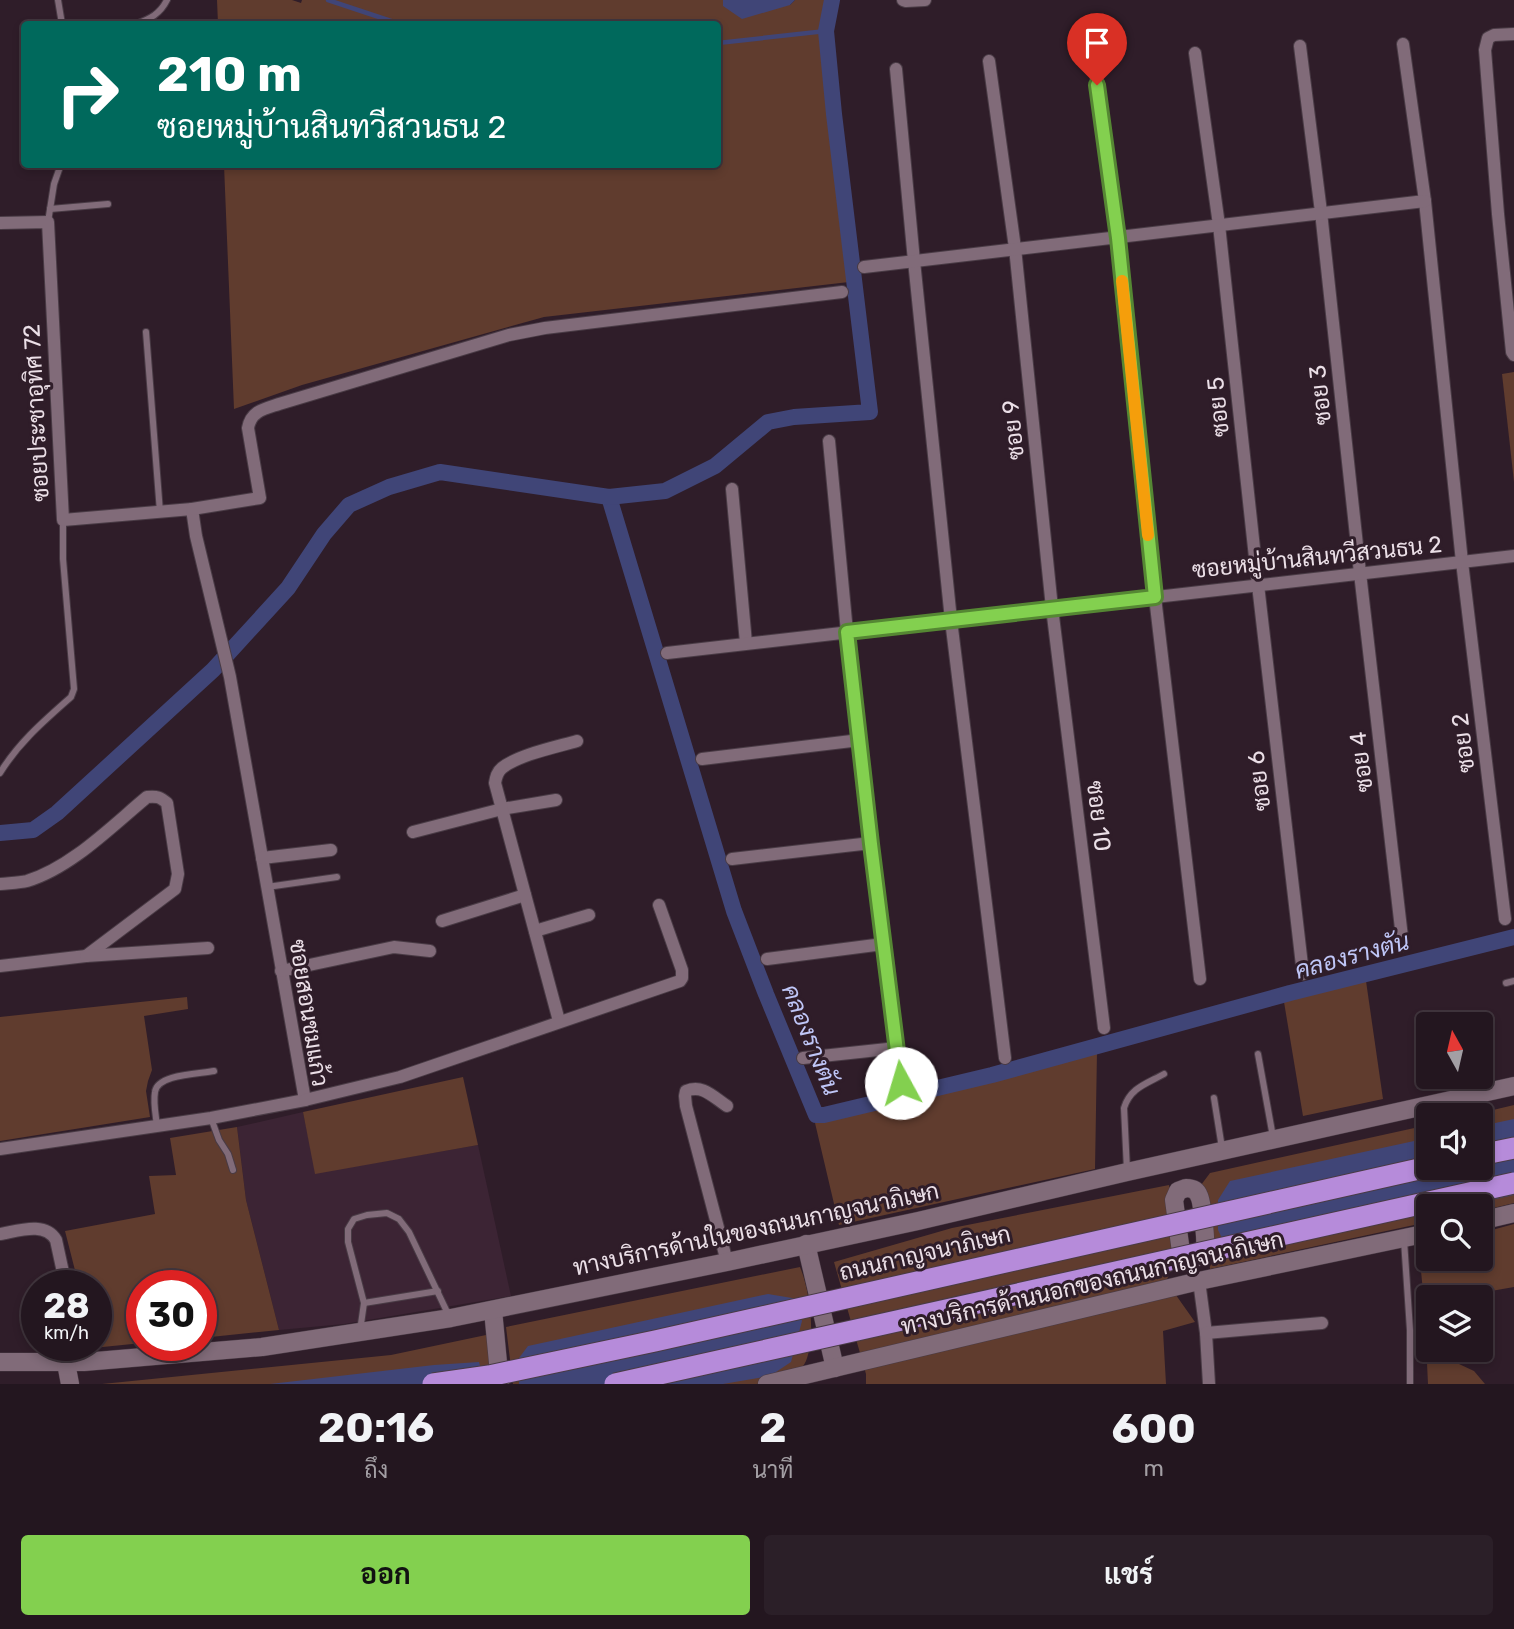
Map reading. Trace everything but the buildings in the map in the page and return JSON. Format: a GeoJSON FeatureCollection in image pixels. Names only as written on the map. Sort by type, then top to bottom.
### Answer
{"type":"FeatureCollection","features":[{"type":"Feature","properties":{"kind":"highway"},"geometry":{"type":"LineString","coordinates":[[1493,1152],[1514,1148]]}},
{"type":"Feature","properties":{"kind":"highway","name":"ถนนกาญจนาภิเษก"},"geometry":{"type":"LineString","coordinates":[[433,1384],[489,1376],[655,1341],[1416,1170]]}},
{"type":"Feature","properties":{"kind":"highway"},"geometry":{"type":"LineString","coordinates":[[615,1384],[1514,1183]]}},
{"type":"Feature","properties":{"kind":"main road","name":"ทางบริการด้านในของถนนกาญจนาภิเษก"},"geometry":{"type":"LineString","coordinates":[[112,1355],[262,1347],[493,1310],[918,1221],[1514,1086]]}},
{"type":"Feature","properties":{"kind":"main road"},"geometry":{"type":"LineString","coordinates":[[1185,1159],[1188,1188]]}},
{"type":"Feature","properties":{"kind":"main road"},"geometry":{"type":"LineString","coordinates":[[1188,1188],[1195,1190],[1200,1197],[1205,1246],[1202,1254],[1191,1259],[1181,1252],[1174,1200],[1178,1191],[1188,1188]]}},
{"type":"Feature","properties":{"kind":"main road"},"geometry":{"type":"LineString","coordinates":[[1493,1218],[1514,1213]]}},
{"type":"Feature","properties":{"kind":"main road","name":"ทางบริการด้านนอกของถนนกาญจนาภิเษก"},"geometry":{"type":"LineString","coordinates":[[767,1384],[810,1378],[835,1368],[1199,1281],[1416,1236]]}},
{"type":"Feature","properties":{"kind":"main road"},"geometry":{"type":"LineString","coordinates":[[806,1244],[835,1368]]}},
{"type":"Feature","properties":{"kind":"main road"},"geometry":{"type":"LineString","coordinates":[[1197,1257],[1199,1281]]}},
{"type":"Feature","properties":{"kind":"main road"},"geometry":{"type":"LineString","coordinates":[[493,1310],[500,1384]]}},
{"type":"Feature","properties":{"kind":"main road","name":"ทางบริการด้านในของถนนกาญจนาภิเษก"},"geometry":{"type":"LineString","coordinates":[[0,1362],[21,1361]]}},
{"type":"Feature","properties":{"kind":"main road"},"geometry":{"type":"LineString","coordinates":[[70,1384],[76,1361]]}},
{"type":"Feature","properties":{"kind":"street"},"geometry":{"type":"LineString","coordinates":[[903,0],[925,0]]}},
{"type":"Feature","properties":{"kind":"street"},"geometry":{"type":"LineString","coordinates":[[1514,34],[1493,35],[1488,38],[1485,50],[1498,214],[1514,355]]}},
{"type":"Feature","properties":{"kind":"street","name":"ซอย 2"},"geometry":{"type":"LineString","coordinates":[[1402,44],[1425,201],[1462,562],[1505,919]]}},
{"type":"Feature","properties":{"kind":"street","name":"ซอย 3"},"geometry":{"type":"LineString","coordinates":[[1300,46],[1360,573]]}},
{"type":"Feature","properties":{"kind":"street","name":"ซอย 5"},"geometry":{"type":"LineString","coordinates":[[1195,53],[1219,225],[1258,585]]}},
{"type":"Feature","properties":{"kind":"street"},"geometry":{"type":"LineString","coordinates":[[1094,60],[1118,238],[1155,597],[1200,979]]}},
{"type":"Feature","properties":{"kind":"street","name":"ซอย 9"},"geometry":{"type":"LineString","coordinates":[[989,61],[1015,248],[1052,608]]}},
{"type":"Feature","properties":{"kind":"street"},"geometry":{"type":"LineString","coordinates":[[896,69],[951,620],[1005,1058]]}},
{"type":"Feature","properties":{"kind":"street"},"geometry":{"type":"LineString","coordinates":[[864,267],[1425,201]]}},
{"type":"Feature","properties":{"kind":"street"},"geometry":{"type":"LineString","coordinates":[[0,223],[49,215]]}},
{"type":"Feature","properties":{"kind":"street","name":"ซอยประชาอุทิศ 72"},"geometry":{"type":"LineString","coordinates":[[49,215],[62,520],[192,509],[261,498],[248,428],[255,413],[509,335],[545,328],[842,292]]}},
{"type":"Feature","properties":{"kind":"street"},"geometry":{"type":"LineString","coordinates":[[829,441],[847,632],[901,1083]]}},
{"type":"Feature","properties":{"kind":"street"},"geometry":{"type":"LineString","coordinates":[[732,489],[746,643]]}},
{"type":"Feature","properties":{"kind":"street","name":"ซอยสอนชมแก้ว"},"geometry":{"type":"LineString","coordinates":[[0,1149],[211,1118],[305,1100],[230,677],[192,509]]}},
{"type":"Feature","properties":{"kind":"street","name":"ซอยหมู่บ้านสินทวีสวนธน 2"},"geometry":{"type":"LineString","coordinates":[[667,653],[1514,556]]}},
{"type":"Feature","properties":{"kind":"street","name":"ซอย 4"},"geometry":{"type":"LineString","coordinates":[[1360,573],[1403,946]]}},
{"type":"Feature","properties":{"kind":"street","name":"ซอย 6"},"geometry":{"type":"LineString","coordinates":[[1258,585],[1303,974]]}},
{"type":"Feature","properties":{"kind":"street","name":"ซอย 10"},"geometry":{"type":"LineString","coordinates":[[1052,608],[1104,1028]]}},
{"type":"Feature","properties":{"kind":"street"},"geometry":{"type":"LineString","coordinates":[[702,759],[860,740]]}},
{"type":"Feature","properties":{"kind":"street"},"geometry":{"type":"LineString","coordinates":[[559,1021],[495,783],[496,775],[502,768],[515,761],[577,741]]}},
{"type":"Feature","properties":{"kind":"street"},"geometry":{"type":"LineString","coordinates":[[0,884],[25,882],[73,858],[148,797],[156,796],[167,803],[178,874],[175,889],[86,956]]}},
{"type":"Feature","properties":{"kind":"street"},"geometry":{"type":"LineString","coordinates":[[413,832],[556,800]]}},
{"type":"Feature","properties":{"kind":"street"},"geometry":{"type":"LineString","coordinates":[[732,859],[871,844]]}},
{"type":"Feature","properties":{"kind":"street"},"geometry":{"type":"LineString","coordinates":[[262,858],[331,850]]}},
{"type":"Feature","properties":{"kind":"street"},"geometry":{"type":"LineString","coordinates":[[442,921],[525,895]]}},
{"type":"Feature","properties":{"kind":"street"},"geometry":{"type":"LineString","coordinates":[[305,1100],[400,1077],[674,984],[682,978],[682,970],[659,905]]}},
{"type":"Feature","properties":{"kind":"street"},"geometry":{"type":"LineString","coordinates":[[535,931],[589,915]]}},
{"type":"Feature","properties":{"kind":"street"},"geometry":{"type":"LineString","coordinates":[[767,960],[883,944]]}},
{"type":"Feature","properties":{"kind":"street"},"geometry":{"type":"LineString","coordinates":[[281,971],[394,947],[430,951]]}},
{"type":"Feature","properties":{"kind":"street"},"geometry":{"type":"LineString","coordinates":[[0,967],[86,956],[208,948]]}},
{"type":"Feature","properties":{"kind":"street"},"geometry":{"type":"LineString","coordinates":[[803,1058],[897,1048]]}},
{"type":"Feature","properties":{"kind":"street"},"geometry":{"type":"LineString","coordinates":[[727,1106],[703,1089],[686,1091],[686,1107],[727,1262]]}},
{"type":"Feature","properties":{"kind":"street"},"geometry":{"type":"LineString","coordinates":[[0,1234],[36,1228],[52,1233],[62,1270]]}},
{"type":"Feature","properties":{"kind":"street"},"geometry":{"type":"LineString","coordinates":[[1199,1281],[1209,1384]]}},
{"type":"Feature","properties":{"kind":"street"},"geometry":{"type":"LineString","coordinates":[[1206,1333],[1322,1323]]}},
{"type":"Feature","properties":{"kind":"lane"},"geometry":{"type":"LineString","coordinates":[[58,0],[62,21]]}},
{"type":"Feature","properties":{"kind":"lane"},"geometry":{"type":"LineString","coordinates":[[144,21],[154,17],[167,0]]}},
{"type":"Feature","properties":{"kind":"lane"},"geometry":{"type":"LineString","coordinates":[[60,168],[49,215],[108,204]]}},
{"type":"Feature","properties":{"kind":"lane"},"geometry":{"type":"LineString","coordinates":[[146,332],[160,512]]}},
{"type":"Feature","properties":{"kind":"lane"},"geometry":{"type":"LineString","coordinates":[[0,773],[26,737],[71,697],[74,688],[62,520]]}},
{"type":"Feature","properties":{"kind":"lane"},"geometry":{"type":"LineString","coordinates":[[267,887],[337,877]]}},
{"type":"Feature","properties":{"kind":"lane"},"geometry":{"type":"LineString","coordinates":[[1506,983],[1514,981]]}},
{"type":"Feature","properties":{"kind":"lane"},"geometry":{"type":"LineString","coordinates":[[1258,1054],[1273,1139]]}},
{"type":"Feature","properties":{"kind":"lane"},"geometry":{"type":"LineString","coordinates":[[157,1126],[155,1090],[160,1082],[214,1071]]}},
{"type":"Feature","properties":{"kind":"lane"},"geometry":{"type":"LineString","coordinates":[[1127,1172],[1126,1101],[1137,1089],[1164,1074]]}},
{"type":"Feature","properties":{"kind":"lane"},"geometry":{"type":"LineString","coordinates":[[1214,1097],[1222,1150]]}},
{"type":"Feature","properties":{"kind":"lane"},"geometry":{"type":"LineString","coordinates":[[211,1118],[233,1170]]}},
{"type":"Feature","properties":{"kind":"lane"},"geometry":{"type":"LineString","coordinates":[[360,1333],[364,1303],[348,1242],[348,1228],[354,1219],[366,1214],[387,1213],[399,1219],[409,1232],[450,1318]]}},
{"type":"Feature","properties":{"kind":"lane"},"geometry":{"type":"LineString","coordinates":[[1404,1238],[1410,1330],[1410,1384]]}},
{"type":"Feature","properties":{"kind":"lane"},"geometry":{"type":"LineString","coordinates":[[364,1303],[438,1291]]}},
{"type":"Feature","properties":{"kind":"shaded area"},"geometry":{"type":"Polygon","coordinates":[[[217,0],[292,0],[301,3],[302,0],[723,0],[723,6],[790,5],[795,0],[838,0],[833,40],[820,41],[849,282],[544,317],[302,385],[234,409],[224,168],[721,168],[721,21],[218,21],[217,0]]]}},
{"type":"Feature","properties":{"kind":"shaded area"},"geometry":{"type":"Polygon","coordinates":[[[1514,372],[1514,482],[1502,374],[1514,372]]]}},
{"type":"Feature","properties":{"kind":"shaded area"},"geometry":{"type":"Polygon","coordinates":[[[1366,981],[1383,1099],[1303,1116],[1284,1002],[1366,981]]]}},
{"type":"Feature","properties":{"kind":"shaded area"},"geometry":{"type":"Polygon","coordinates":[[[187,997],[188,1009],[144,1016],[152,1070],[146,1091],[150,1117],[0,1141],[0,1017],[187,997]]]}},
{"type":"Feature","properties":{"kind":"shaded area"},"geometry":{"type":"Polygon","coordinates":[[[1097,1051],[1095,1169],[839,1225],[815,1123],[1097,1051]]]}},
{"type":"Feature","properties":{"kind":"shaded area"},"geometry":{"type":"Polygon","coordinates":[[[463,1077],[478,1145],[315,1174],[303,1112],[463,1077]]]}},
{"type":"Feature","properties":{"kind":"shaded area"},"geometry":{"type":"Polygon","coordinates":[[[1514,1105],[1514,1203],[1493,1208],[1493,1194],[1416,1194],[1416,1225],[1210,1269],[1201,1185],[1210,1173],[1416,1128],[1416,1180],[1493,1180],[1493,1110],[1514,1105]]]}},
{"type":"Feature","properties":{"kind":"shaded area"},"geometry":{"type":"Polygon","coordinates":[[[303,1112],[316,1173],[478,1145],[511,1296],[344,1324],[279,1330],[246,1200],[237,1127],[303,1112]]]}},
{"type":"Feature","properties":{"kind":"shaded area"},"geometry":{"type":"Polygon","coordinates":[[[237,1127],[246,1200],[279,1330],[217,1336],[217,1270],[126,1270],[126,1345],[112,1346],[112,1270],[75,1270],[65,1231],[155,1214],[149,1176],[176,1175],[170,1138],[237,1127]]]}},
{"type":"Feature","properties":{"kind":"shaded area"},"geometry":{"type":"Polygon","coordinates":[[[1169,1185],[1175,1246],[1171,1270],[1166,1281],[1195,1322],[1163,1331],[1166,1384],[866,1384],[866,1374],[834,1262],[952,1228],[1169,1185]]]}},
{"type":"Feature","properties":{"kind":"shaded area"},"geometry":{"type":"Polygon","coordinates":[[[1514,1224],[1514,1287],[1493,1291],[1493,1285],[1422,1285],[1421,1271],[1493,1271],[1493,1230],[1514,1224]]]}},
{"type":"Feature","properties":{"kind":"shaded area"},"geometry":{"type":"Polygon","coordinates":[[[800,1267],[809,1301],[811,1339],[806,1361],[790,1384],[513,1384],[506,1327],[800,1267]]]}},
{"type":"Feature","properties":{"kind":"shaded area"},"geometry":{"type":"Polygon","coordinates":[[[486,1335],[492,1384],[102,1384],[391,1355],[486,1335]]]}},
{"type":"Feature","properties":{"kind":"shaded area"},"geometry":{"type":"Polygon","coordinates":[[[1455,1362],[1474,1371],[1485,1384],[1428,1384],[1427,1363],[1455,1362]]]}},
{"type":"Feature","properties":{"kind":"water"},"geometry":{"type":"Polygon","coordinates":[[[723,0],[795,0],[790,5],[742,19],[723,6],[723,0]]]}},
{"type":"Feature","properties":{"kind":"water"},"geometry":{"type":"Polygon","coordinates":[[[1514,1119],[1514,1195],[1493,1200],[1493,1194],[1416,1194],[1416,1216],[1231,1256],[1218,1230],[1218,1200],[1230,1181],[1416,1141],[1416,1180],[1493,1180],[1493,1123],[1514,1119]]]}},
{"type":"Feature","properties":{"kind":"water"},"geometry":{"type":"Polygon","coordinates":[[[768,1294],[798,1299],[802,1321],[791,1362],[770,1376],[723,1384],[519,1384],[519,1358],[528,1346],[768,1294]]]}},
{"type":"Feature","properties":{"kind":"water"},"geometry":{"type":"Polygon","coordinates":[[[479,1362],[485,1384],[270,1384],[434,1365],[479,1362]]]}},
{"type":"Feature","properties":{"kind":"waterway"},"geometry":{"type":"LineString","coordinates":[[328,0],[391,21]]}},
{"type":"Feature","properties":{"kind":"waterway"},"geometry":{"type":"LineString","coordinates":[[0,833],[33,830],[57,813],[213,670],[288,588],[324,534],[349,505],[389,487],[440,472],[609,497],[665,491],[715,466],[768,422],[794,417],[870,412],[826,31],[832,0]]}},
{"type":"Feature","properties":{"kind":"waterway"},"geometry":{"type":"LineString","coordinates":[[721,43],[826,31]]}},
{"type":"Feature","properties":{"kind":"waterway","name":"คลองรางตัน"},"geometry":{"type":"LineString","coordinates":[[609,497],[734,911],[816,1115],[992,1075],[1290,993],[1514,937]]}},
{"type":"Feature","properties":{"kind":"slow traffic"},"geometry":{"type":"LineString","coordinates":[[1122,281],[1148,535]]}},
{"type":"Feature","properties":{"kind":"route"},"geometry":{"type":"LineString","coordinates":[[901,1083],[847,632],[1155,597],[1118,238],[1097,85]]}}]}
